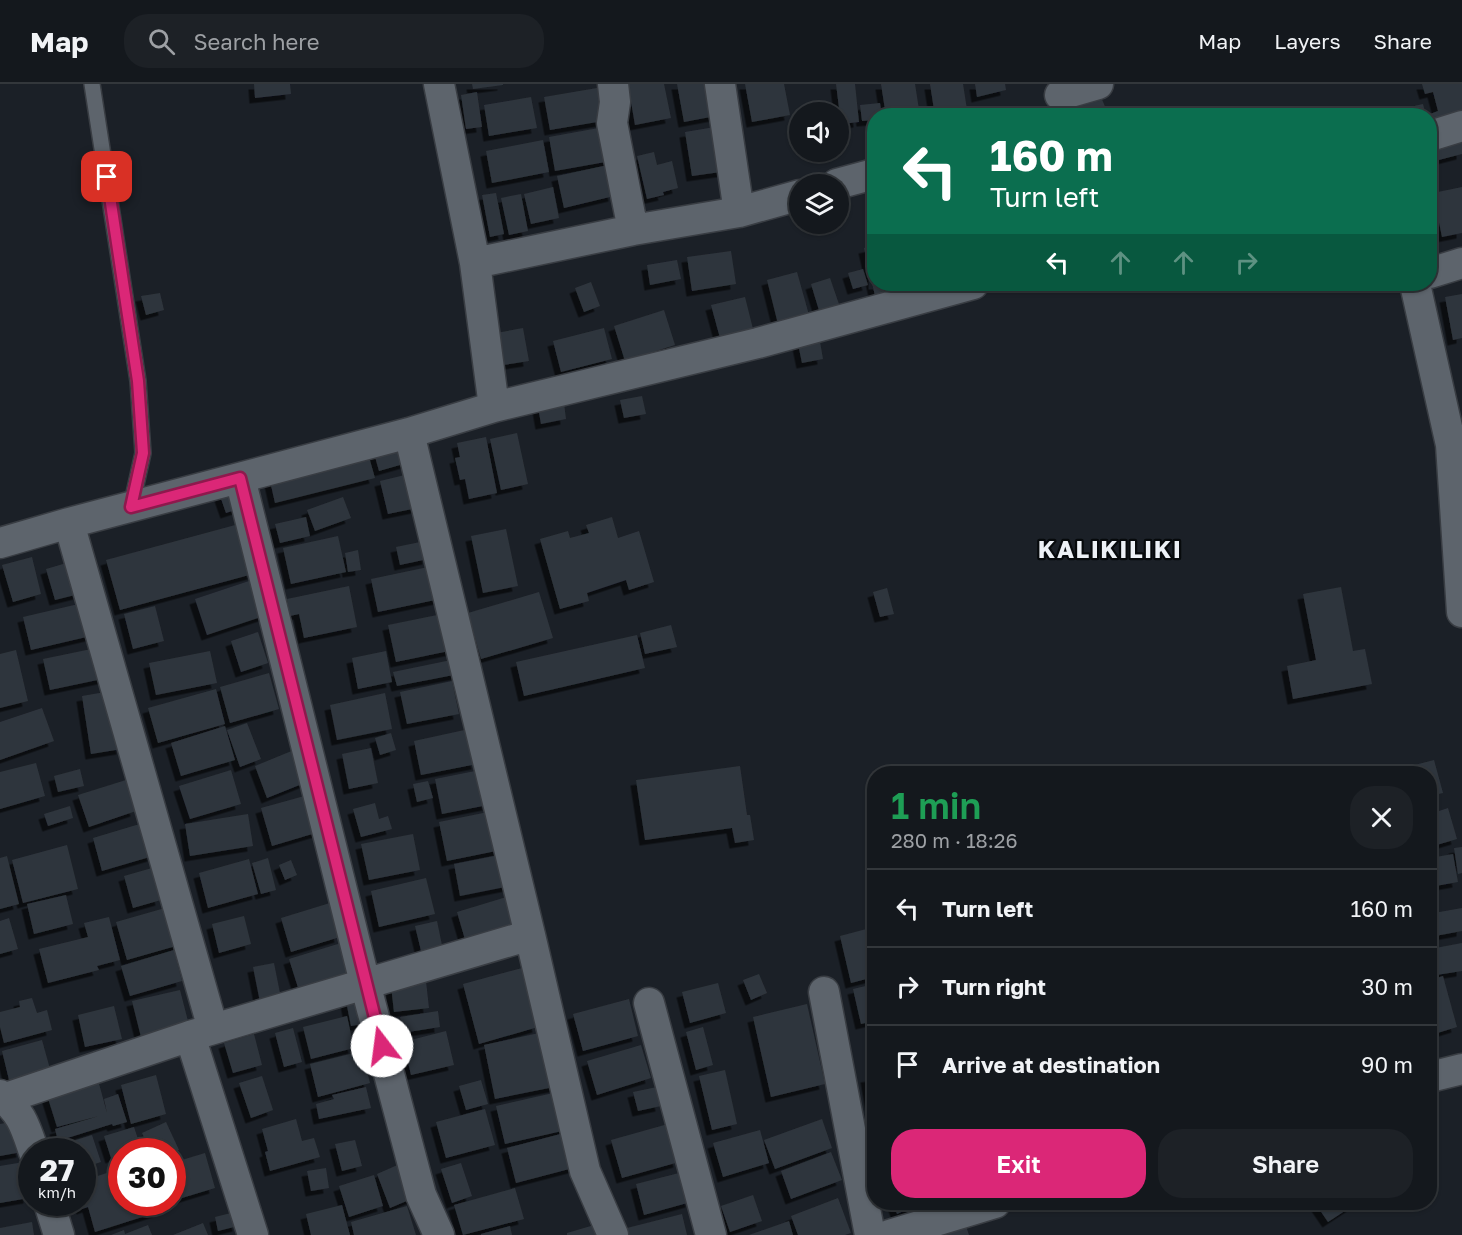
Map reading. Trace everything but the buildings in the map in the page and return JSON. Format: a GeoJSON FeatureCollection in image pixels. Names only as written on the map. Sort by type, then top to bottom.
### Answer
{"type":"FeatureCollection","features":[{"type":"Feature","properties":{"kind":"street"},"geometry":{"type":"LineString","coordinates":[[439,84],[475,263],[494,407]]}},
{"type":"Feature","properties":{"kind":"street"},"geometry":{"type":"LineString","coordinates":[[613,84],[615,102],[612,123],[633,230]]}},
{"type":"Feature","properties":{"kind":"street"},"geometry":{"type":"LineString","coordinates":[[720,84],[740,212]]}},
{"type":"Feature","properties":{"kind":"street"},"geometry":{"type":"LineString","coordinates":[[1060,98],[1098,84]]}},
{"type":"Feature","properties":{"kind":"street"},"geometry":{"type":"LineString","coordinates":[[1437,134],[1462,126]]}},
{"type":"Feature","properties":{"kind":"street"},"geometry":{"type":"LineString","coordinates":[[849,181],[867,176]]}},
{"type":"Feature","properties":{"kind":"street"},"geometry":{"type":"LineString","coordinates":[[475,263],[633,230],[740,212],[789,198]]}},
{"type":"Feature","properties":{"kind":"street"},"geometry":{"type":"LineString","coordinates":[[1437,271],[1462,263]]}},
{"type":"Feature","properties":{"kind":"street"},"geometry":{"type":"LineString","coordinates":[[0,543],[409,433],[494,407],[758,343],[947,291]]}},
{"type":"Feature","properties":{"kind":"street"},"geometry":{"type":"LineString","coordinates":[[1417,291],[1457,443],[1462,612]]}},
{"type":"Feature","properties":{"kind":"street"},"geometry":{"type":"LineString","coordinates":[[409,433],[585,1171],[613,1235]]}},
{"type":"Feature","properties":{"kind":"street"},"geometry":{"type":"LineString","coordinates":[[240,478],[365,983],[421,1195],[439,1235]]}},
{"type":"Feature","properties":{"kind":"street"},"geometry":{"type":"LineString","coordinates":[[69,523],[253,1235]]}},
{"type":"Feature","properties":{"kind":"street"},"geometry":{"type":"LineString","coordinates":[[1,1098],[202,1032],[530,935]]}},
{"type":"Feature","properties":{"kind":"street"},"geometry":{"type":"LineString","coordinates":[[824,992],[870,1235]]}},
{"type":"Feature","properties":{"kind":"street"},"geometry":{"type":"LineString","coordinates":[[649,1003],[711,1235]]}},
{"type":"Feature","properties":{"kind":"street"},"geometry":{"type":"LineString","coordinates":[[1437,1075],[1462,1069]]}},
{"type":"Feature","properties":{"kind":"street"},"geometry":{"type":"LineString","coordinates":[[1,1098],[16,1109],[29,1138]]}},
{"type":"Feature","properties":{"kind":"street"},"geometry":{"type":"LineString","coordinates":[[53,1216],[59,1235]]}},
{"type":"Feature","properties":{"kind":"street"},"geometry":{"type":"LineString","coordinates":[[889,1235],[985,1216]]}},
{"type":"Feature","properties":{"kind":"lane"},"geometry":{"type":"LineString","coordinates":[[92,84],[138,381],[143,453],[131,507]]}},
{"type":"Feature","properties":{"kind":"district","name":"KALIKILIKI"},"geometry":{"type":"Point","coordinates":[1110,550]}},
{"type":"Feature","properties":{"kind":"route"},"geometry":{"type":"LineString","coordinates":[[107,177],[138,381],[143,453],[131,507],[240,478],[382,1046]]}}]}
